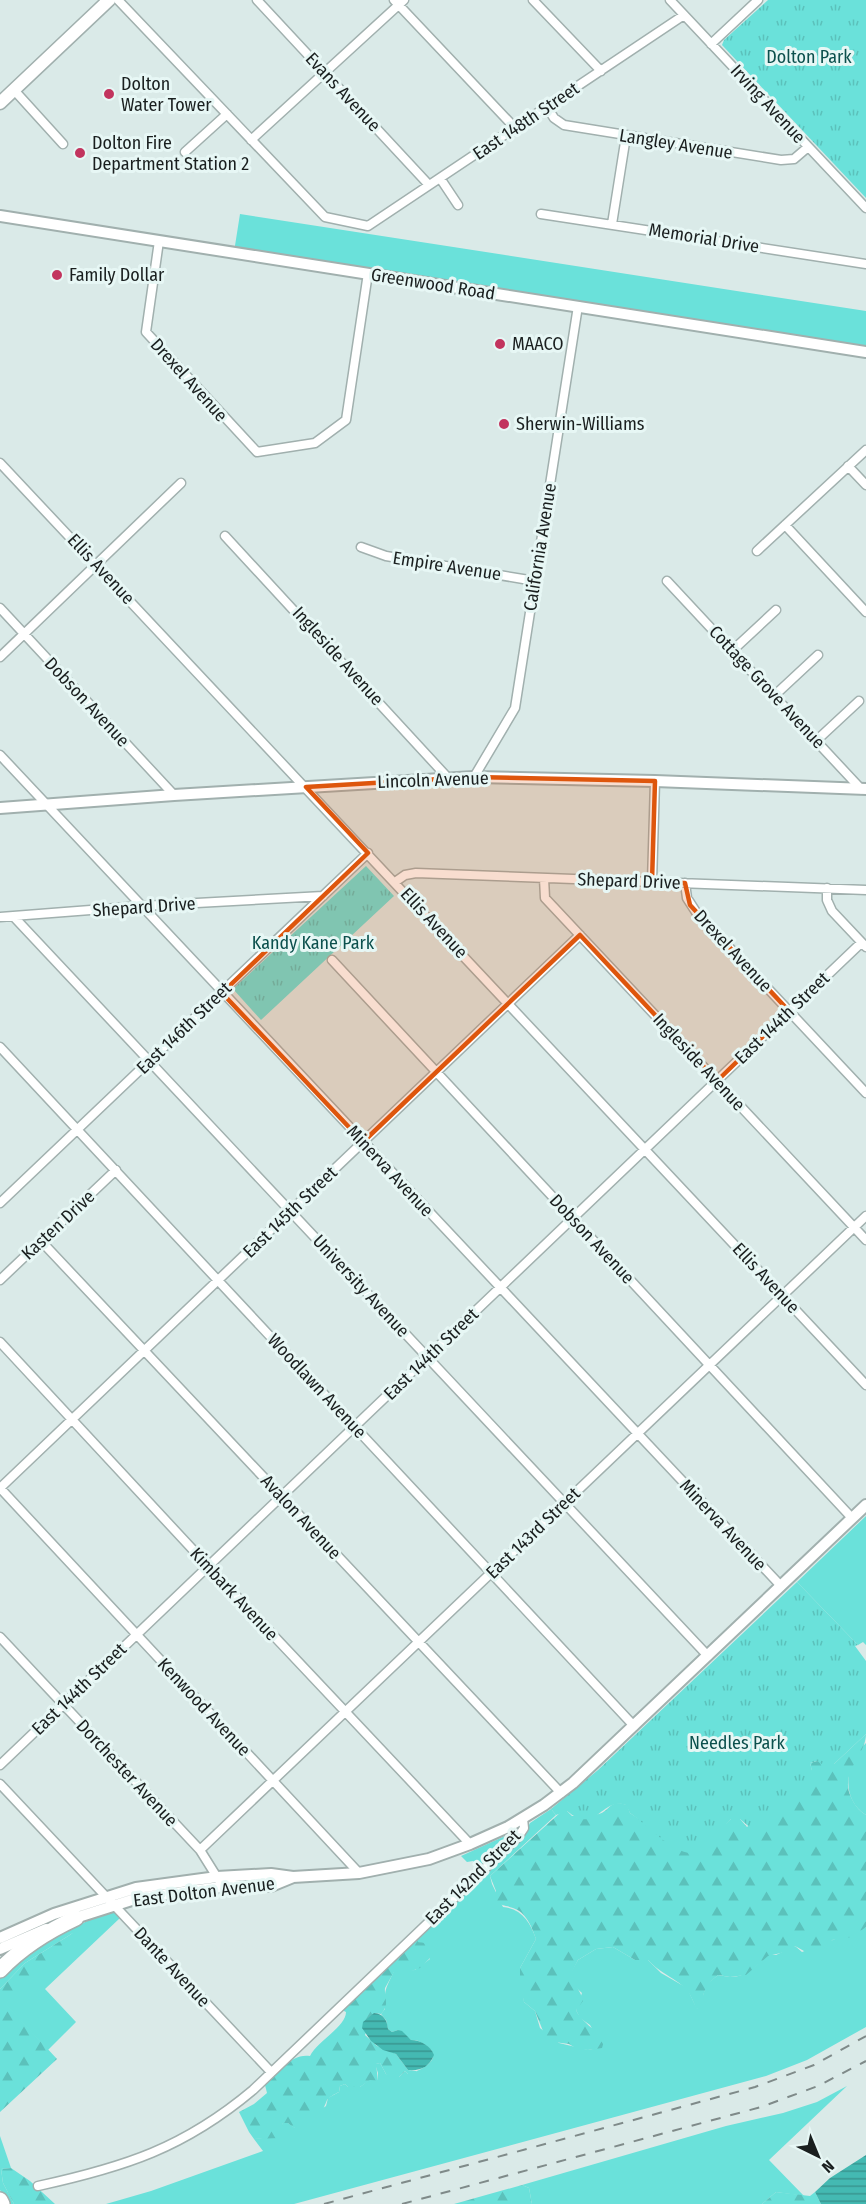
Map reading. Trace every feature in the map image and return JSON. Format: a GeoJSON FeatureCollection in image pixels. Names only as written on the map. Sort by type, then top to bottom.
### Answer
{"type":"FeatureCollection","features":[{"type":"Feature","properties":{"kind":"highway"},"geometry":{"type":"LineString","coordinates":[[0,1970],[27,1946],[51,1930],[76,1918]]}},
{"type":"Feature","properties":{"kind":"main road"},"geometry":{"type":"LineString","coordinates":[[0,103],[109,0]]}},
{"type":"Feature","properties":{"kind":"street"},"geometry":{"type":"LineString","coordinates":[[118,0],[251,140],[399,2],[514,128]]}},
{"type":"Feature","properties":{"kind":"street","name":"Evans Avenue"},"geometry":{"type":"LineString","coordinates":[[257,0],[429,185]]}},
{"type":"Feature","properties":{"kind":"street"},"geometry":{"type":"LineString","coordinates":[[533,0],[601,71]]}},
{"type":"Feature","properties":{"kind":"street","name":"Irving Avenue"},"geometry":{"type":"LineString","coordinates":[[670,0],[866,208]]}},
{"type":"Feature","properties":{"kind":"street"},"geometry":{"type":"LineString","coordinates":[[711,44],[758,0]]}},
{"type":"Feature","properties":{"kind":"street","name":"East 148th Street"},"geometry":{"type":"LineString","coordinates":[[251,140],[325,218],[368,226],[684,15]]}},
{"type":"Feature","properties":{"kind":"street"},"geometry":{"type":"LineString","coordinates":[[14,90],[63,144]]}},
{"type":"Feature","properties":{"kind":"street","name":"Langley Avenue"},"geometry":{"type":"LineString","coordinates":[[547,107],[554,118],[564,125],[781,160],[794,159],[808,147]]}},
{"type":"Feature","properties":{"kind":"street"},"geometry":{"type":"LineString","coordinates":[[185,152],[227,114]]}},
{"type":"Feature","properties":{"kind":"street"},"geometry":{"type":"LineString","coordinates":[[612,224],[626,136]]}},
{"type":"Feature","properties":{"kind":"street"},"geometry":{"type":"LineString","coordinates":[[440,178],[458,205]]}},
{"type":"Feature","properties":{"kind":"street","name":"Memorial Drive"},"geometry":{"type":"LineString","coordinates":[[541,214],[866,264]]}},
{"type":"Feature","properties":{"kind":"street","name":"Greenwood Road"},"geometry":{"type":"LineString","coordinates":[[0,216],[866,352]]}},
{"type":"Feature","properties":{"kind":"street","name":"Drexel Avenue"},"geometry":{"type":"LineString","coordinates":[[159,241],[146,332],[257,452],[315,443],[346,420],[368,273]]}},
{"type":"Feature","properties":{"kind":"street","name":"California Avenue"},"geometry":{"type":"LineString","coordinates":[[474,777],[515,708],[578,306]]}},
{"type":"Feature","properties":{"kind":"street"},"geometry":{"type":"LineString","coordinates":[[757,551],[866,450]]}},
{"type":"Feature","properties":{"kind":"street","name":"Ellis Avenue"},"geometry":{"type":"LineString","coordinates":[[0,462],[866,1385]]}},
{"type":"Feature","properties":{"kind":"street"},"geometry":{"type":"LineString","coordinates":[[848,466],[866,485]]}},
{"type":"Feature","properties":{"kind":"street"},"geometry":{"type":"LineString","coordinates":[[0,657],[181,483]]}},
{"type":"Feature","properties":{"kind":"street"},"geometry":{"type":"LineString","coordinates":[[785,525],[866,612]]}},
{"type":"Feature","properties":{"kind":"street","name":"Ingleside Avenue"},"geometry":{"type":"LineString","coordinates":[[225,536],[448,778]]}},
{"type":"Feature","properties":{"kind":"street","name":"Empire Avenue"},"geometry":{"type":"LineString","coordinates":[[361,548],[386,556],[535,581]]}},
{"type":"Feature","properties":{"kind":"street","name":"Cottage Grove Avenue"},"geometry":{"type":"LineString","coordinates":[[667,580],[864,791]]}},
{"type":"Feature","properties":{"kind":"street","name":"Dobson Avenue"},"geometry":{"type":"LineString","coordinates":[[0,608],[174,795]]}},
{"type":"Feature","properties":{"kind":"street"},"geometry":{"type":"LineString","coordinates":[[733,650],[776,610]]}},
{"type":"Feature","properties":{"kind":"street"},"geometry":{"type":"LineString","coordinates":[[775,695],[818,655]]}},
{"type":"Feature","properties":{"kind":"street"},"geometry":{"type":"LineString","coordinates":[[817,740],[859,701]]}},
{"type":"Feature","properties":{"kind":"street","name":"Minerva Avenue"},"geometry":{"type":"LineString","coordinates":[[0,755],[781,1586]]}},
{"type":"Feature","properties":{"kind":"street","name":"Lincoln Avenue"},"geometry":{"type":"LineString","coordinates":[[0,808],[474,777],[655,781],[864,791]]}},
{"type":"Feature","properties":{"kind":"street"},"geometry":{"type":"LineString","coordinates":[[652,882],[655,781]]}},
{"type":"Feature","properties":{"kind":"street","name":"East 146th Street"},"geometry":{"type":"LineString","coordinates":[[1,1199],[78,1129],[368,853]]}},
{"type":"Feature","properties":{"kind":"street","name":"Shepard Drive"},"geometry":{"type":"LineString","coordinates":[[395,882],[405,875],[416,873],[866,890]]}},
{"type":"Feature","properties":{"kind":"street","name":"Ingleside Avenue"},"geometry":{"type":"LineString","coordinates":[[544,878],[545,898],[866,1240]]}},
{"type":"Feature","properties":{"kind":"street","name":"Drexel Avenue"},"geometry":{"type":"LineString","coordinates":[[685,883],[690,905],[866,1093]]}},
{"type":"Feature","properties":{"kind":"street"},"geometry":{"type":"LineString","coordinates":[[827,888],[829,906],[864,945]]}},
{"type":"Feature","properties":{"kind":"street","name":"Shepard Drive"},"geometry":{"type":"LineString","coordinates":[[0,917],[323,896]]}},
{"type":"Feature","properties":{"kind":"street","name":"University Avenue"},"geometry":{"type":"LineString","coordinates":[[14,916],[708,1656]]}},
{"type":"Feature","properties":{"kind":"street","name":"East 145th Street"},"geometry":{"type":"LineString","coordinates":[[0,1488],[580,935]]}},
{"type":"Feature","properties":{"kind":"street","name":"East 144th Street"},"geometry":{"type":"LineString","coordinates":[[0,1765],[789,1011],[864,945]]}},
{"type":"Feature","properties":{"kind":"street","name":"Dobson Avenue"},"geometry":{"type":"LineString","coordinates":[[332,960],[852,1518]]}},
{"type":"Feature","properties":{"kind":"street","name":"Woodlawn Avenue"},"geometry":{"type":"LineString","coordinates":[[0,1047],[634,1726]]}},
{"type":"Feature","properties":{"kind":"street","name":"Kasten Drive"},"geometry":{"type":"LineString","coordinates":[[0,1280],[116,1170]]}},
{"type":"Feature","properties":{"kind":"street","name":"East 143rd Street"},"geometry":{"type":"LineString","coordinates":[[200,1850],[866,1216]]}},
{"type":"Feature","properties":{"kind":"street","name":"Avalon Avenue"},"geometry":{"type":"LineString","coordinates":[[41,1241],[561,1793]]}},
{"type":"Feature","properties":{"kind":"street","name":"Kimbark Avenue"},"geometry":{"type":"LineString","coordinates":[[0,1342],[470,1845]]}},
{"type":"Feature","properties":{"kind":"street","name":"Kenwood Avenue"},"geometry":{"type":"LineString","coordinates":[[0,1488],[359,1872]]}},
{"type":"Feature","properties":{"kind":"street","name":"East 142nd Street"},"geometry":{"type":"LineString","coordinates":[[38,2186],[101,2172],[171,2145],[218,2117],[271,2072],[518,1837],[524,1828],[523,1819],[561,1793],[866,1505]]}},
{"type":"Feature","properties":{"kind":"street","name":"Dorchester Avenue"},"geometry":{"type":"LineString","coordinates":[[0,1637],[200,1850],[223,1887]]}},
{"type":"Feature","properties":{"kind":"street","name":"Dante Avenue"},"geometry":{"type":"LineString","coordinates":[[0,1784],[271,2072]]}},
{"type":"Feature","properties":{"kind":"street","name":"East Dolton Avenue"},"geometry":{"type":"LineString","coordinates":[[111,1902],[136,1888],[217,1877],[271,1874],[293,1877],[359,1872],[411,1864],[470,1845],[523,1819]]}},
{"type":"Feature","properties":{"kind":"street","name":"East Dolton Avenue"},"geometry":{"type":"LineString","coordinates":[[111,1902],[223,1887],[271,1886],[293,1877]]}},
{"type":"Feature","properties":{"kind":"street"},"geometry":{"type":"LineString","coordinates":[[0,1949],[111,1902]]}},
{"type":"Feature","properties":{"kind":"street"},"geometry":{"type":"LineString","coordinates":[[1,1935],[54,1914],[111,1902]]}},
{"type":"Feature","properties":{"kind":"highlighted area"},"geometry":{"type":"Polygon","coordinates":[[[474,777],[655,781],[652,882],[685,883],[690,905],[789,1011],[717,1081],[580,935],[363,1142],[222,993],[368,853],[306,787],[474,777]]]}},
{"type":"Feature","properties":{"kind":"green space","name":"Dolton Park"},"geometry":{"type":"Polygon","coordinates":[[[768,0],[866,0],[866,198],[722,45],[724,40],[768,0]]]}},
{"type":"Feature","properties":{"kind":"green space"},"geometry":{"type":"Polygon","coordinates":[[[240,214],[866,311],[866,350],[234,252],[240,214]]]}},
{"type":"Feature","properties":{"kind":"green space","name":"Kandy Kane Park"},"geometry":{"type":"Polygon","coordinates":[[[366,866],[394,896],[261,1020],[233,989],[366,866]]]}},
{"type":"Feature","properties":{"kind":"green space"},"geometry":{"type":"Polygon","coordinates":[[[866,1516],[866,1645],[863,1642],[858,1645],[797,1582],[866,1516]]]}},
{"type":"Feature","properties":{"kind":"green space","name":"Needles Park"},"geometry":{"type":"Polygon","coordinates":[[[797,1582],[858,1645],[855,1646],[866,1661],[866,1734],[834,1764],[825,1766],[817,1761],[810,1763],[814,1778],[753,1830],[740,1819],[731,1819],[697,1852],[681,1851],[672,1846],[630,1813],[626,1805],[610,1806],[592,1818],[585,1819],[577,1818],[567,1811],[556,1815],[551,1809],[598,1770],[797,1582]]]}},
{"type":"Feature","properties":{"kind":"green space"},"geometry":{"type":"Polygon","coordinates":[[[866,1734],[865,1742],[850,1772],[848,1788],[855,1805],[866,1815],[866,1927],[852,1937],[832,1940],[829,1949],[813,1956],[795,1946],[789,1951],[768,1956],[746,1975],[730,1977],[718,1975],[705,1989],[704,2008],[696,2009],[688,1991],[648,1960],[635,1960],[613,1947],[596,1949],[578,1960],[571,1974],[583,2001],[576,2010],[604,2041],[602,2048],[577,2049],[569,2044],[547,2041],[535,2011],[524,2002],[520,1985],[520,1968],[536,1939],[522,1913],[495,1901],[496,1891],[490,1876],[562,1811],[567,1811],[572,1816],[596,1815],[617,1803],[627,1805],[630,1813],[639,1819],[726,1824],[731,1819],[740,1819],[747,1827],[812,1771],[810,1763],[817,1761],[834,1764],[866,1734]]]}},
{"type":"Feature","properties":{"kind":"green space"},"geometry":{"type":"Polygon","coordinates":[[[866,1743],[866,1815],[852,1800],[848,1780],[853,1760],[866,1743]]]}},
{"type":"Feature","properties":{"kind":"green space"},"geometry":{"type":"Polygon","coordinates":[[[551,1809],[556,1815],[490,1876],[503,1907],[515,1910],[524,1917],[534,1933],[536,1939],[520,1968],[524,2002],[535,2011],[540,2028],[559,2043],[588,2050],[602,2047],[590,2025],[580,2018],[576,2010],[582,1993],[573,1985],[570,1974],[578,1960],[596,1949],[613,1947],[635,1960],[648,1960],[661,1973],[687,1988],[697,2009],[706,1985],[718,1975],[740,1976],[751,1970],[768,1955],[776,1955],[795,1946],[802,1952],[866,1927],[866,2027],[807,2060],[766,2076],[294,2204],[106,2204],[151,2191],[263,2151],[254,2139],[271,2135],[283,2123],[288,2123],[295,2128],[326,2106],[328,2098],[339,2092],[340,2086],[345,2084],[348,2087],[360,2087],[369,2080],[378,2080],[375,2064],[380,2063],[386,2074],[399,2077],[405,2071],[408,2074],[425,2067],[432,2059],[431,2050],[420,2042],[411,2040],[398,2030],[392,2032],[388,2029],[386,2020],[381,2014],[385,2009],[386,1989],[394,1971],[415,1970],[430,1959],[421,1943],[413,1941],[524,1835],[530,1823],[551,1809]]]}},
{"type":"Feature","properties":{"kind":"green space"},"geometry":{"type":"Polygon","coordinates":[[[516,1831],[481,1869],[473,1861],[467,1862],[461,1856],[516,1831]]]}},
{"type":"Feature","properties":{"kind":"green space"},"geometry":{"type":"Polygon","coordinates":[[[105,1911],[114,1912],[120,1918],[45,1989],[76,2022],[48,2050],[3,2002],[73,1933],[25,1963],[0,1989],[0,1978],[36,1948],[105,1911]]]}},
{"type":"Feature","properties":{"kind":"green space"},"geometry":{"type":"Polygon","coordinates":[[[73,1933],[78,1939],[32,1975],[4,2002],[57,2059],[0,2112],[0,1989],[25,1963],[73,1933]]]}},
{"type":"Feature","properties":{"kind":"green space"},"geometry":{"type":"Polygon","coordinates":[[[413,1941],[425,1943],[430,1958],[420,1968],[403,1974],[400,1971],[394,1972],[385,1988],[385,2007],[381,2014],[374,2013],[365,2035],[377,2046],[396,2054],[408,2070],[416,2071],[417,2080],[413,2083],[409,2080],[405,2071],[393,2079],[386,2074],[380,2063],[376,2064],[378,2081],[370,2080],[360,2087],[348,2087],[345,2084],[340,2086],[339,2092],[327,2100],[314,2126],[309,2130],[303,2131],[288,2123],[283,2123],[279,2138],[254,2139],[239,2112],[254,2104],[267,2093],[265,2085],[285,2065],[297,2058],[310,2056],[345,2018],[346,2012],[342,2010],[413,1941]]]}},
{"type":"Feature","properties":{"kind":"green space"},"geometry":{"type":"Polygon","coordinates":[[[847,2086],[769,2160],[804,2196],[776,2192],[762,2204],[532,2204],[529,2188],[522,2185],[726,2126],[783,2113],[817,2102],[847,2086]]]}},
{"type":"Feature","properties":{"kind":"green space"},"geometry":{"type":"Polygon","coordinates":[[[0,2136],[11,2168],[1,2169],[3,2183],[14,2204],[10,2204],[0,2190],[0,2136]]]}},
{"type":"Feature","properties":{"kind":"green space"},"geometry":{"type":"Polygon","coordinates":[[[11,2168],[30,2181],[55,2204],[14,2204],[3,2183],[1,2169],[11,2168]]]}},
{"type":"Feature","properties":{"kind":"green space"},"geometry":{"type":"Polygon","coordinates":[[[522,2185],[529,2188],[532,2204],[454,2204],[522,2185]]]}},
{"type":"Feature","properties":{"kind":"green space"},"geometry":{"type":"Polygon","coordinates":[[[776,2192],[810,2196],[815,2192],[821,2204],[762,2204],[776,2192]]]}},
{"type":"Feature","properties":{"kind":"shaded area"},"geometry":{"type":"Polygon","coordinates":[[[374,2013],[384,2018],[388,2029],[392,2032],[402,2031],[411,2040],[428,2046],[434,2055],[430,2063],[421,2069],[408,2070],[396,2054],[383,2050],[371,2041],[362,2028],[363,2022],[374,2013]]]}},
{"type":"Feature","properties":{"kind":"shaded area"},"geometry":{"type":"Polygon","coordinates":[[[866,2155],[866,2204],[821,2204],[815,2192],[830,2178],[866,2155]]]}},
{"type":"Feature","properties":{"kind":"railway"},"geometry":{"type":"LineString","coordinates":[[324,2204],[755,2087],[814,2065],[866,2036]]}},
{"type":"Feature","properties":{"kind":"railway"},"geometry":{"type":"LineString","coordinates":[[402,2204],[761,2107],[818,2086],[866,2061]]}},
{"type":"Feature","properties":{"kind":"place","name":"Dolton Water Tower"},"geometry":{"type":"Point","coordinates":[109,94]}},
{"type":"Feature","properties":{"kind":"place","name":"Dolton Fire Department Station 2"},"geometry":{"type":"Point","coordinates":[80,153]}},
{"type":"Feature","properties":{"kind":"place","name":"Family Dollar"},"geometry":{"type":"Point","coordinates":[57,275]}},
{"type":"Feature","properties":{"kind":"place","name":"MAACO"},"geometry":{"type":"Point","coordinates":[500,344]}},
{"type":"Feature","properties":{"kind":"place","name":"Sherwin-Williams"},"geometry":{"type":"Point","coordinates":[504,424]}}]}
